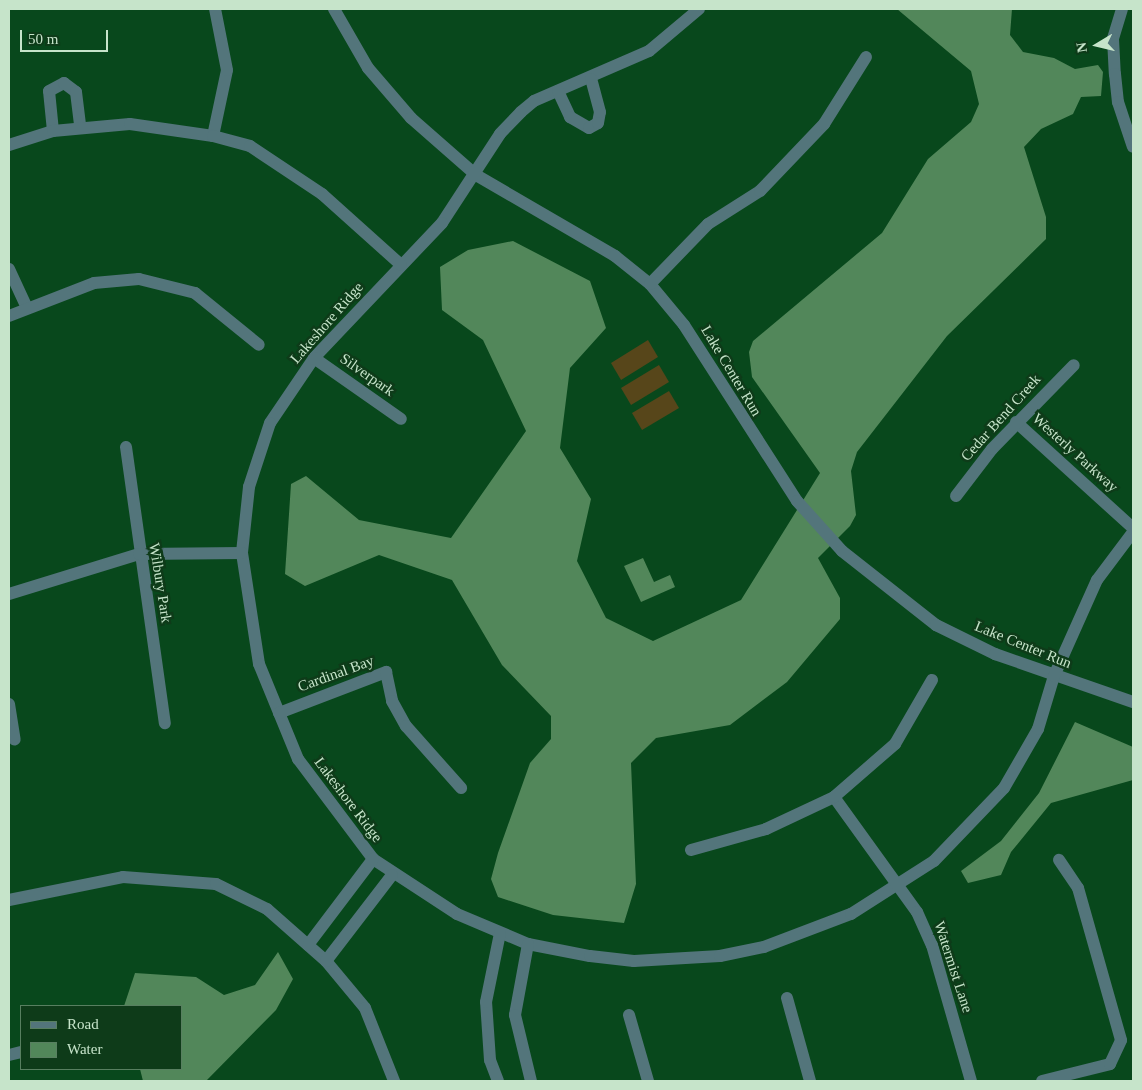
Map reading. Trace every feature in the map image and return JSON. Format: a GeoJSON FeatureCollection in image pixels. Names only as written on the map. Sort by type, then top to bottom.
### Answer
{"type":"FeatureCollection","features":[{"type":"Feature","properties":{"kind":"street"},"geometry":{"type":"LineString","coordinates":[[213,136],[227,70],[215,9]]}},
{"type":"Feature","properties":{"kind":"street","name":"Lake Center Run"},"geometry":{"type":"LineString","coordinates":[[334,9],[368,68],[411,118],[476,175],[616,256],[650,284],[684,325],[797,501],[842,551],[936,625],[1054,676],[1133,702]]}},
{"type":"Feature","properties":{"kind":"street","name":"Lakeshore Ridge"},"geometry":{"type":"LineString","coordinates":[[699,9],[649,51],[558,91],[521,112],[500,134],[476,175],[442,223],[314,358],[270,423],[249,488],[242,553],[259,664],[298,759],[373,859],[392,875],[457,914],[528,944],[634,961],[720,956],[764,947],[851,914],[898,885],[941,854],[1004,788],[1038,729],[1054,676],[1097,580],[1133,532]]}},
{"type":"Feature","properties":{"kind":"street"},"geometry":{"type":"LineString","coordinates":[[1122,9],[1113,39],[1115,74],[1118,102],[1133,147]]}},
{"type":"Feature","properties":{"kind":"street"},"geometry":{"type":"LineString","coordinates":[[650,284],[708,224],[760,191],[824,124],[866,57]]}},
{"type":"Feature","properties":{"kind":"street"},"geometry":{"type":"LineString","coordinates":[[558,91],[570,117],[589,128],[598,123],[600,112],[591,78]]}},
{"type":"Feature","properties":{"kind":"street"},"geometry":{"type":"LineString","coordinates":[[53,131],[49,91],[64,83],[76,92],[80,127]]}},
{"type":"Feature","properties":{"kind":"street"},"geometry":{"type":"LineString","coordinates":[[9,145],[53,131],[80,127],[130,124],[213,136],[250,146],[286,168],[401,265]]}},
{"type":"Feature","properties":{"kind":"street"},"geometry":{"type":"LineString","coordinates":[[9,268],[26,308]]}},
{"type":"Feature","properties":{"kind":"street"},"geometry":{"type":"LineString","coordinates":[[9,316],[94,283],[139,280],[195,294],[259,344]]}},
{"type":"Feature","properties":{"kind":"street","name":"Silverpark"},"geometry":{"type":"LineString","coordinates":[[314,358],[401,419]]}},
{"type":"Feature","properties":{"kind":"street","name":"Cedar Bend Creek"},"geometry":{"type":"LineString","coordinates":[[956,496],[1016,422],[1074,365]]}},
{"type":"Feature","properties":{"kind":"street","name":"Westerly Parkway"},"geometry":{"type":"LineString","coordinates":[[1016,422],[1133,528]]}},
{"type":"Feature","properties":{"kind":"street","name":"Wilbury Park"},"geometry":{"type":"LineString","coordinates":[[126,447],[139,554],[166,723]]}},
{"type":"Feature","properties":{"kind":"street"},"geometry":{"type":"LineString","coordinates":[[9,594],[139,554],[242,553]]}},
{"type":"Feature","properties":{"kind":"street","name":"Cardinal Bay"},"geometry":{"type":"LineString","coordinates":[[279,713],[386,672],[392,701],[406,726],[461,788]]}},
{"type":"Feature","properties":{"kind":"street"},"geometry":{"type":"LineString","coordinates":[[692,850],[766,829],[834,797],[895,744],[932,680]]}},
{"type":"Feature","properties":{"kind":"street"},"geometry":{"type":"LineString","coordinates":[[9,704],[15,740]]}},
{"type":"Feature","properties":{"kind":"street","name":"Watermist Lane"},"geometry":{"type":"LineString","coordinates":[[834,797],[917,912],[932,945],[971,1081]]}},
{"type":"Feature","properties":{"kind":"street"},"geometry":{"type":"LineString","coordinates":[[308,945],[373,859]]}},
{"type":"Feature","properties":{"kind":"street"},"geometry":{"type":"LineString","coordinates":[[1042,1081],[1110,1064],[1118,1054],[1121,1040],[1078,888],[1059,860]]}},
{"type":"Feature","properties":{"kind":"street"},"geometry":{"type":"LineString","coordinates":[[326,961],[392,875]]}},
{"type":"Feature","properties":{"kind":"street"},"geometry":{"type":"LineString","coordinates":[[9,900],[123,877],[216,884],[267,908],[326,961],[365,1008],[394,1081]]}},
{"type":"Feature","properties":{"kind":"street"},"geometry":{"type":"LineString","coordinates":[[498,1081],[490,1060],[486,1002],[500,933]]}},
{"type":"Feature","properties":{"kind":"street"},"geometry":{"type":"LineString","coordinates":[[528,944],[515,1015],[530,1081]]}},
{"type":"Feature","properties":{"kind":"street"},"geometry":{"type":"LineString","coordinates":[[787,998],[810,1081]]}},
{"type":"Feature","properties":{"kind":"street"},"geometry":{"type":"LineString","coordinates":[[628,1015],[648,1081]]}},
{"type":"Feature","properties":{"kind":"shaded area"},"geometry":{"type":"Polygon","coordinates":[[[648,340],[658,357],[621,380],[611,363],[648,340]]]}},
{"type":"Feature","properties":{"kind":"shaded area"},"geometry":{"type":"Polygon","coordinates":[[[659,365],[669,382],[631,405],[621,388],[659,365]]]}},
{"type":"Feature","properties":{"kind":"shaded area"},"geometry":{"type":"Polygon","coordinates":[[[669,391],[679,408],[642,430],[632,413],[669,391]]]}},
{"type":"Feature","properties":{"kind":"water"},"geometry":{"type":"Polygon","coordinates":[[[897,9],[1012,9],[1010,35],[1023,52],[1054,58],[1075,69],[1098,65],[1103,72],[1101,96],[1081,97],[1073,114],[1041,129],[1024,147],[1046,217],[1046,239],[947,336],[857,452],[851,471],[856,515],[850,526],[818,558],[840,598],[840,619],[787,682],[730,725],[656,738],[631,763],[636,884],[624,923],[553,915],[498,897],[491,879],[498,853],[530,763],[551,739],[551,716],[502,665],[452,580],[379,555],[305,586],[285,574],[291,484],[306,476],[359,520],[451,538],[526,431],[483,340],[442,310],[440,267],[468,250],[513,241],[590,281],[606,328],[570,368],[560,448],[591,499],[577,561],[606,618],[653,641],[741,600],[820,473],[752,377],[749,352],[753,341],[882,233],[928,159],[971,122],[979,104],[971,71],[897,9]]]}},
{"type":"Feature","properties":{"kind":"water"},"geometry":{"type":"Polygon","coordinates":[[[643,558],[654,582],[670,575],[675,587],[641,602],[624,566],[643,558]]]}},
{"type":"Feature","properties":{"kind":"water"},"geometry":{"type":"Polygon","coordinates":[[[1075,722],[1133,747],[1133,780],[1051,803],[1011,852],[1001,875],[968,883],[961,871],[1001,841],[1039,793],[1075,722]]]}},
{"type":"Feature","properties":{"kind":"water"},"geometry":{"type":"Polygon","coordinates":[[[278,952],[293,979],[276,1010],[206,1081],[143,1081],[140,1070],[182,1070],[182,1005],[124,1005],[135,973],[196,977],[224,995],[255,985],[278,952]]]}}]}
